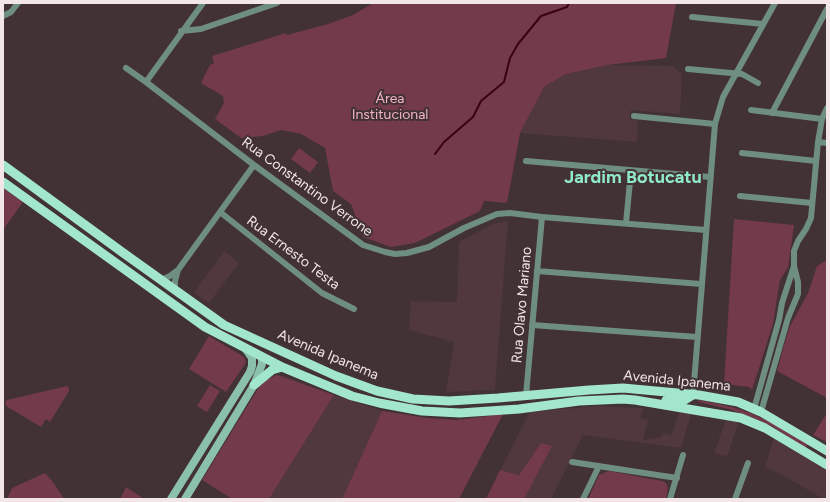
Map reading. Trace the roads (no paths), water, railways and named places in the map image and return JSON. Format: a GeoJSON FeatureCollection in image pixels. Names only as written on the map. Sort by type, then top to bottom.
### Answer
{"type":"FeatureCollection","features":[{"type":"Feature","properties":{"kind":"main road","name":"Avenida Ipanema"},"geometry":{"type":"LineString","coordinates":[[3,165],[224,325],[336,376],[377,391],[413,399],[449,401],[623,388],[693,395],[738,402],[757,410],[827,451]]}},
{"type":"Feature","properties":{"kind":"main road","name":"Avenida Ipanema"},"geometry":{"type":"LineString","coordinates":[[3,182],[205,327],[262,357],[352,396],[422,411],[460,413],[507,410],[592,400],[635,400],[742,418],[765,428],[827,465]]}},
{"type":"Feature","properties":{"kind":"main road"},"geometry":{"type":"LineString","coordinates":[[185,499],[254,385],[262,364],[262,357],[256,340]]}},
{"type":"Feature","properties":{"kind":"main road"},"geometry":{"type":"LineString","coordinates":[[171,499],[250,372],[252,358],[245,348]]}},
{"type":"Feature","properties":{"kind":"main road"},"geometry":{"type":"LineString","coordinates":[[254,385],[272,370],[282,366]]}},
{"type":"Feature","properties":{"kind":"main road"},"geometry":{"type":"LineString","coordinates":[[526,395],[534,402],[551,405]]}},
{"type":"Feature","properties":{"kind":"main road"},"geometry":{"type":"LineString","coordinates":[[635,400],[644,398],[683,401],[693,395]]}},
{"type":"Feature","properties":{"kind":"street"},"geometry":{"type":"LineString","coordinates":[[3,15],[11,12],[18,3]]}},
{"type":"Feature","properties":{"kind":"street"},"geometry":{"type":"LineString","coordinates":[[146,82],[202,3]]}},
{"type":"Feature","properties":{"kind":"street"},"geometry":{"type":"LineString","coordinates":[[181,31],[202,29],[277,3]]}},
{"type":"Feature","properties":{"kind":"street"},"geometry":{"type":"LineString","coordinates":[[693,395],[715,124],[723,97],[775,3]]}},
{"type":"Feature","properties":{"kind":"street"},"geometry":{"type":"LineString","coordinates":[[772,113],[827,9]]}},
{"type":"Feature","properties":{"kind":"street"},"geometry":{"type":"LineString","coordinates":[[692,17],[763,24]]}},
{"type":"Feature","properties":{"kind":"street","name":"Rua Constantino Verrone"},"geometry":{"type":"LineString","coordinates":[[126,68],[363,245],[390,253],[408,253],[429,247],[464,228],[497,214],[510,213],[542,217],[706,230]]}},
{"type":"Feature","properties":{"kind":"street"},"geometry":{"type":"LineString","coordinates":[[688,69],[742,74],[758,83]]}},
{"type":"Feature","properties":{"kind":"street"},"geometry":{"type":"LineString","coordinates":[[757,410],[788,318],[798,294],[798,282],[794,266],[794,251],[811,218],[818,142],[822,119],[827,108]]}},
{"type":"Feature","properties":{"kind":"street"},"geometry":{"type":"LineString","coordinates":[[750,110],[822,119]]}},
{"type":"Feature","properties":{"kind":"street"},"geometry":{"type":"LineString","coordinates":[[634,116],[715,124]]}},
{"type":"Feature","properties":{"kind":"street"},"geometry":{"type":"LineString","coordinates":[[818,142],[827,143]]}},
{"type":"Feature","properties":{"kind":"street"},"geometry":{"type":"LineString","coordinates":[[742,153],[816,161]]}},
{"type":"Feature","properties":{"kind":"street"},"geometry":{"type":"LineString","coordinates":[[526,161],[710,177]]}},
{"type":"Feature","properties":{"kind":"street"},"geometry":{"type":"LineString","coordinates":[[161,280],[178,270],[254,165]]}},
{"type":"Feature","properties":{"kind":"street"},"geometry":{"type":"LineString","coordinates":[[626,223],[631,171]]}},
{"type":"Feature","properties":{"kind":"street"},"geometry":{"type":"LineString","coordinates":[[740,196],[812,203]]}},
{"type":"Feature","properties":{"kind":"street","name":"Rua Ernesto Testa"},"geometry":{"type":"LineString","coordinates":[[220,212],[322,293],[354,309]]}},
{"type":"Feature","properties":{"kind":"street","name":"Rua Olavo Mariano"},"geometry":{"type":"LineString","coordinates":[[526,395],[542,217]]}},
{"type":"Feature","properties":{"kind":"street"},"geometry":{"type":"LineString","coordinates":[[757,410],[780,320],[782,302],[794,266]]}},
{"type":"Feature","properties":{"kind":"street"},"geometry":{"type":"LineString","coordinates":[[175,290],[175,281],[178,270]]}},
{"type":"Feature","properties":{"kind":"street"},"geometry":{"type":"LineString","coordinates":[[537,271],[701,284]]}},
{"type":"Feature","properties":{"kind":"street"},"geometry":{"type":"LineString","coordinates":[[532,325],[697,337]]}},
{"type":"Feature","properties":{"kind":"street"},"geometry":{"type":"LineString","coordinates":[[670,499],[683,455]]}},
{"type":"Feature","properties":{"kind":"street"},"geometry":{"type":"LineString","coordinates":[[572,462],[677,478]]}},
{"type":"Feature","properties":{"kind":"street"},"geometry":{"type":"LineString","coordinates":[[735,499],[748,463]]}},
{"type":"Feature","properties":{"kind":"street"},"geometry":{"type":"LineString","coordinates":[[583,499],[599,466]]}},
{"type":"Feature","properties":{"kind":"waterway"},"geometry":{"type":"LineString","coordinates":[[435,154],[444,142],[473,117],[481,101],[504,82],[510,58],[518,44],[541,16],[567,7],[569,3]]}},
{"type":"Feature","properties":{"kind":"district","name":"Jardim Botucatu"},"geometry":{"type":"Point","coordinates":[633,178]}},
{"type":"Feature","properties":{"kind":"park label","name":"Área Institucional"},"geometry":{"type":"Point","coordinates":[390,108]}}]}
